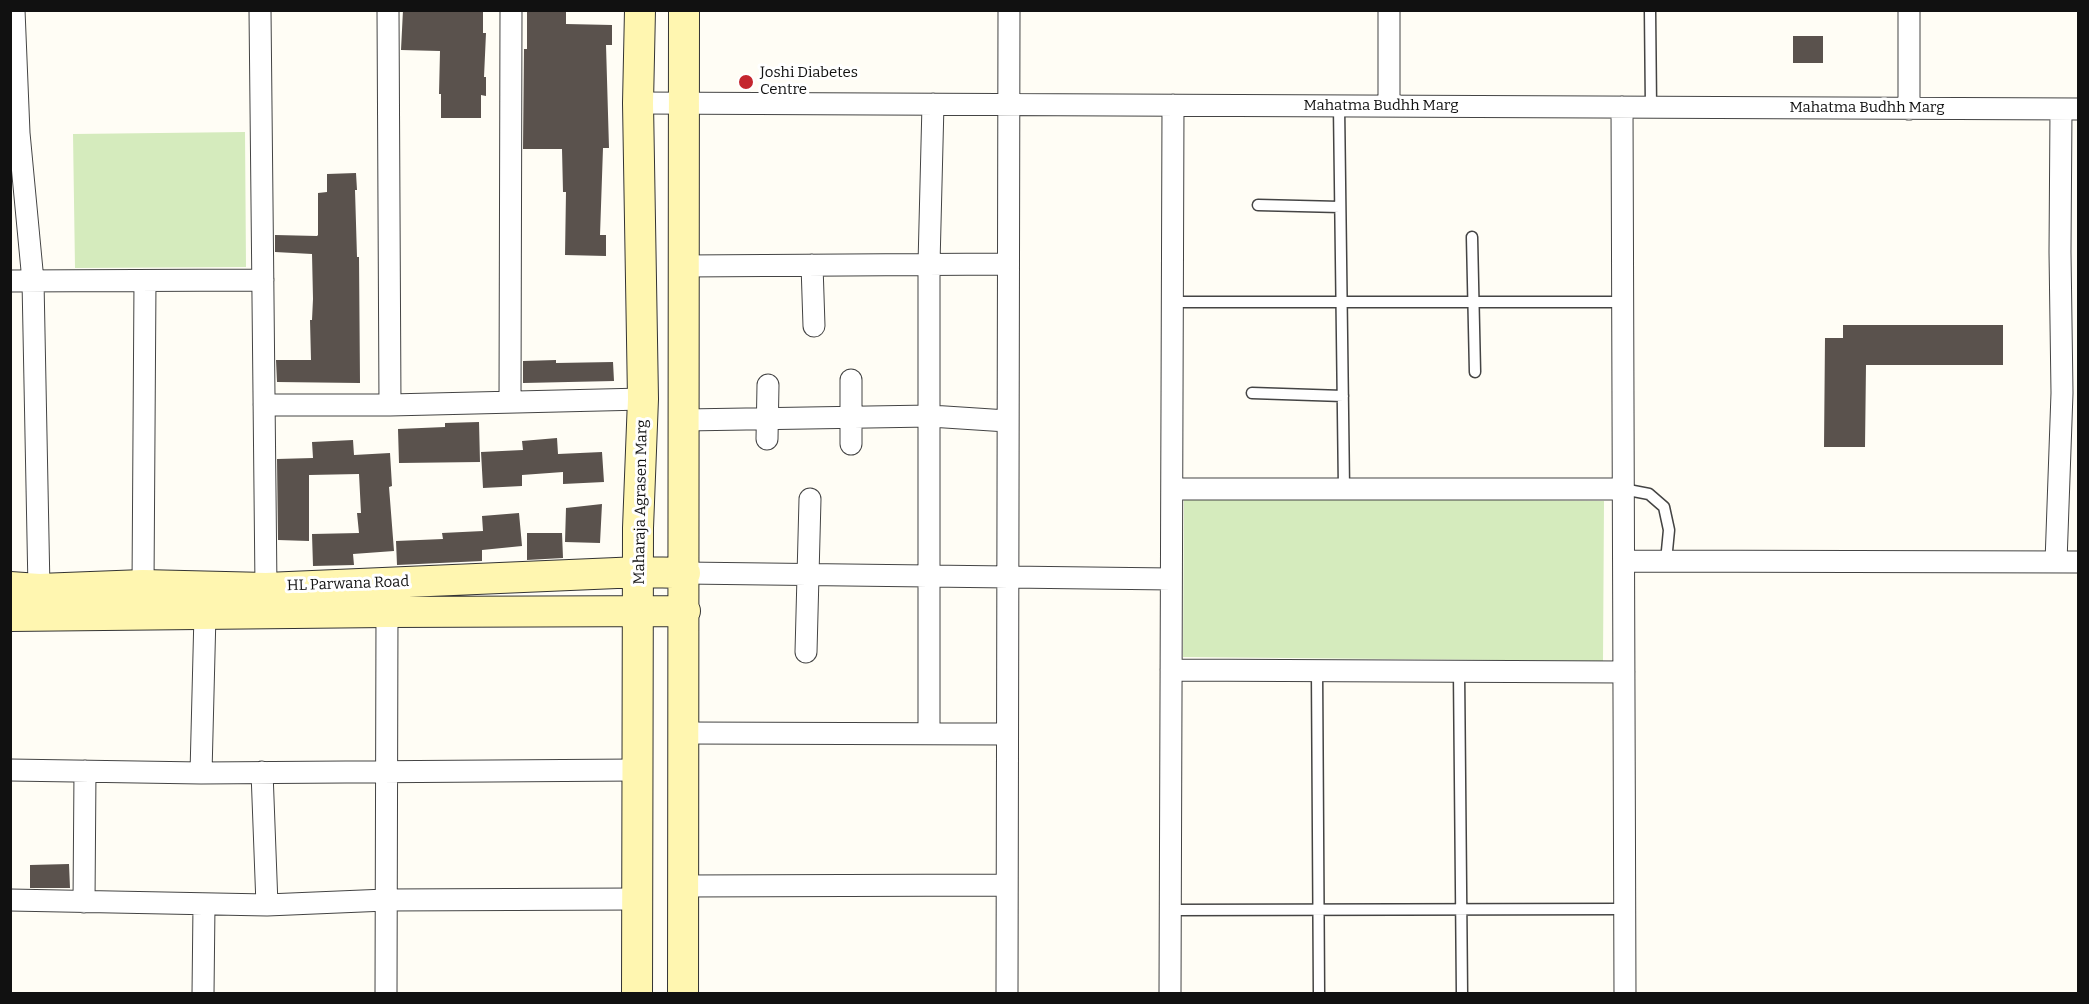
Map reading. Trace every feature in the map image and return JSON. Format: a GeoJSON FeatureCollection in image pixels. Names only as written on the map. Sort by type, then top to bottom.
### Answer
{"type":"FeatureCollection","features":[{"type":"Feature","properties":{"kind":"street"},"geometry":{"type":"LineString","coordinates":[[14,10],[18,201],[33,281],[25,588]]}},
{"type":"Feature","properties":{"kind":"street"},"geometry":{"type":"LineString","coordinates":[[261,10],[266,588]]}},
{"type":"Feature","properties":{"kind":"street"},"geometry":{"type":"LineString","coordinates":[[388,10],[390,405]]}},
{"type":"Feature","properties":{"kind":"street"},"geometry":{"type":"LineString","coordinates":[[510,402],[511,10]]}},
{"type":"Feature","properties":{"kind":"street","name":"Maharaja Agrasen Marg"},"geometry":{"type":"LineString","coordinates":[[637,993],[638,528],[643,399],[638,103],[640,10]]}},
{"type":"Feature","properties":{"kind":"street"},"geometry":{"type":"LineString","coordinates":[[684,10],[684,993]]}},
{"type":"Feature","properties":{"kind":"street"},"geometry":{"type":"LineString","coordinates":[[1007,993],[1009,10]]}},
{"type":"Feature","properties":{"kind":"street"},"geometry":{"type":"LineString","coordinates":[[1389,10],[1389,106]]}},
{"type":"Feature","properties":{"kind":"street"},"geometry":{"type":"LineString","coordinates":[[1909,10],[1909,109]]}},
{"type":"Feature","properties":{"kind":"street","name":"Mahatma Budhh Marg"},"geometry":{"type":"LineString","coordinates":[[638,103],[2070,109]]}},
{"type":"Feature","properties":{"kind":"street"},"geometry":{"type":"LineString","coordinates":[[929,732],[929,264],[933,104]]}},
{"type":"Feature","properties":{"kind":"street"},"geometry":{"type":"LineString","coordinates":[[1170,993],[1173,105]]}},
{"type":"Feature","properties":{"kind":"street"},"geometry":{"type":"LineString","coordinates":[[1622,107],[1625,993]]}},
{"type":"Feature","properties":{"kind":"street"},"geometry":{"type":"LineString","coordinates":[[2056,562],[2062,393],[2060,252],[2070,109]]}},
{"type":"Feature","properties":{"kind":"street"},"geometry":{"type":"LineString","coordinates":[[684,266],[1007,264]]}},
{"type":"Feature","properties":{"kind":"street"},"geometry":{"type":"LineString","coordinates":[[812,265],[814,326]]}},
{"type":"Feature","properties":{"kind":"street"},"geometry":{"type":"LineString","coordinates":[[10,281],[263,280]]}},
{"type":"Feature","properties":{"kind":"street"},"geometry":{"type":"LineString","coordinates":[[144,585],[146,281]]}},
{"type":"Feature","properties":{"kind":"street"},"geometry":{"type":"LineString","coordinates":[[851,380],[851,444]]}},
{"type":"Feature","properties":{"kind":"street"},"geometry":{"type":"LineString","coordinates":[[767,429],[768,385]]}},
{"type":"Feature","properties":{"kind":"street"},"geometry":{"type":"LineString","coordinates":[[264,405],[390,405],[643,399]]}},
{"type":"Feature","properties":{"kind":"street"},"geometry":{"type":"LineString","coordinates":[[685,420],[767,429],[851,417],[930,417],[1007,421]]}},
{"type":"Feature","properties":{"kind":"street"},"geometry":{"type":"LineString","coordinates":[[1172,489],[1623,489]]}},
{"type":"Feature","properties":{"kind":"street"},"geometry":{"type":"LineString","coordinates":[[806,652],[810,499]]}},
{"type":"Feature","properties":{"kind":"street"},"geometry":{"type":"LineString","coordinates":[[1624,561],[2079,562]]}},
{"type":"Feature","properties":{"kind":"street","name":"HL Parwana Road"},"geometry":{"type":"LineString","coordinates":[[25,588],[144,585],[266,588],[639,572],[685,573]]}},
{"type":"Feature","properties":{"kind":"street"},"geometry":{"type":"LineString","coordinates":[[685,573],[1171,579]]}},
{"type":"Feature","properties":{"kind":"street","name":"HL Parwana Road"},"geometry":{"type":"LineString","coordinates":[[10,616],[685,611]]}},
{"type":"Feature","properties":{"kind":"street"},"geometry":{"type":"LineString","coordinates":[[386,993],[387,612]]}},
{"type":"Feature","properties":{"kind":"street"},"geometry":{"type":"LineString","coordinates":[[201,773],[205,614]]}},
{"type":"Feature","properties":{"kind":"street"},"geometry":{"type":"LineString","coordinates":[[1171,670],[1624,672]]}},
{"type":"Feature","properties":{"kind":"street"},"geometry":{"type":"LineString","coordinates":[[684,733],[1007,734]]}},
{"type":"Feature","properties":{"kind":"street"},"geometry":{"type":"LineString","coordinates":[[10,770],[201,773],[636,770]]}},
{"type":"Feature","properties":{"kind":"street"},"geometry":{"type":"LineString","coordinates":[[84,902],[86,771]]}},
{"type":"Feature","properties":{"kind":"street"},"geometry":{"type":"LineString","coordinates":[[262,772],[267,905]]}},
{"type":"Feature","properties":{"kind":"street"},"geometry":{"type":"LineString","coordinates":[[684,886],[1007,885]]}},
{"type":"Feature","properties":{"kind":"street"},"geometry":{"type":"LineString","coordinates":[[10,900],[267,905],[386,900],[636,899]]}},
{"type":"Feature","properties":{"kind":"street"},"geometry":{"type":"LineString","coordinates":[[203,993],[204,905]]}},
{"type":"Feature","properties":{"kind":"lane"},"geometry":{"type":"LineString","coordinates":[[1650,10],[1651,107]]}},
{"type":"Feature","properties":{"kind":"lane"},"geometry":{"type":"LineString","coordinates":[[1339,106],[1344,489]]}},
{"type":"Feature","properties":{"kind":"lane"},"geometry":{"type":"LineString","coordinates":[[1258,205],[1340,207]]}},
{"type":"Feature","properties":{"kind":"lane"},"geometry":{"type":"LineString","coordinates":[[1472,237],[1475,372]]}},
{"type":"Feature","properties":{"kind":"lane"},"geometry":{"type":"LineString","coordinates":[[1172,302],[1623,302]]}},
{"type":"Feature","properties":{"kind":"lane"},"geometry":{"type":"LineString","coordinates":[[1252,393],[1343,396]]}},
{"type":"Feature","properties":{"kind":"lane"},"geometry":{"type":"LineString","coordinates":[[1623,489],[1649,494],[1664,507],[1669,530],[1666,561]]}},
{"type":"Feature","properties":{"kind":"lane"},"geometry":{"type":"LineString","coordinates":[[1317,670],[1319,993]]}},
{"type":"Feature","properties":{"kind":"lane"},"geometry":{"type":"LineString","coordinates":[[1459,671],[1462,993]]}},
{"type":"Feature","properties":{"kind":"lane"},"geometry":{"type":"LineString","coordinates":[[1170,910],[1625,909]]}},
{"type":"Feature","properties":{"kind":"green space"},"geometry":{"type":"Polygon","coordinates":[[[245,132],[246,267],[75,268],[73,134],[245,132]]]}},
{"type":"Feature","properties":{"kind":"green space"},"geometry":{"type":"Polygon","coordinates":[[[1184,497],[1604,501],[1603,661],[1183,657],[1184,497]]]}},
{"type":"Feature","properties":{"kind":"building"},"geometry":{"type":"Polygon","coordinates":[[[403,10],[483,10],[483,33],[486,33],[484,77],[486,77],[486,96],[481,95],[481,118],[441,118],[440,51],[401,50],[403,10]]]}},
{"type":"Feature","properties":{"kind":"building"},"geometry":{"type":"Polygon","coordinates":[[[527,10],[566,10],[566,24],[612,25],[612,45],[606,45],[609,148],[603,148],[600,235],[606,235],[606,256],[565,255],[566,192],[563,192],[562,149],[523,149],[524,49],[527,49],[527,10]]]}},
{"type":"Feature","properties":{"kind":"building"},"geometry":{"type":"Polygon","coordinates":[[[1793,36],[1823,36],[1823,63],[1793,63],[1793,36]]]}},
{"type":"Feature","properties":{"kind":"building"},"geometry":{"type":"Polygon","coordinates":[[[356,173],[360,383],[277,382],[276,360],[311,360],[310,320],[312,320],[313,299],[312,254],[275,252],[275,235],[317,236],[318,193],[327,192],[327,174],[356,173]]]}},
{"type":"Feature","properties":{"kind":"building"},"geometry":{"type":"Polygon","coordinates":[[[1843,325],[2003,325],[2003,365],[1866,365],[1865,447],[1824,447],[1825,338],[1843,338],[1843,325]]]}},
{"type":"Feature","properties":{"kind":"building"},"geometry":{"type":"Polygon","coordinates":[[[556,360],[556,363],[613,362],[614,381],[523,383],[523,361],[556,360]]]}},
{"type":"Feature","properties":{"kind":"building"},"geometry":{"type":"Polygon","coordinates":[[[479,422],[480,462],[399,463],[398,429],[445,427],[445,423],[479,422]]]}},
{"type":"Feature","properties":{"kind":"building"},"geometry":{"type":"Polygon","coordinates":[[[557,438],[558,454],[602,452],[604,482],[563,484],[563,472],[522,475],[522,486],[483,488],[481,452],[523,450],[522,441],[557,438]]]}},
{"type":"Feature","properties":{"kind":"building"},"geometry":{"type":"Polygon","coordinates":[[[353,440],[354,455],[390,453],[392,486],[389,487],[394,551],[353,554],[354,565],[313,566],[312,534],[359,533],[357,513],[361,513],[359,474],[309,475],[309,541],[278,540],[277,459],[313,458],[312,442],[353,440]]]}},
{"type":"Feature","properties":{"kind":"building"},"geometry":{"type":"Polygon","coordinates":[[[602,504],[600,543],[565,542],[566,508],[602,504]]]}},
{"type":"Feature","properties":{"kind":"building"},"geometry":{"type":"Polygon","coordinates":[[[519,513],[522,546],[482,550],[482,561],[397,565],[396,541],[443,539],[442,533],[483,531],[482,516],[519,513]]]}},
{"type":"Feature","properties":{"kind":"building"},"geometry":{"type":"Polygon","coordinates":[[[527,533],[562,533],[563,558],[527,560],[527,533]]]}},
{"type":"Feature","properties":{"kind":"building"},"geometry":{"type":"Polygon","coordinates":[[[69,864],[70,888],[30,888],[30,865],[69,864]]]}},
{"type":"Feature","properties":{"kind":"place","name":"Joshi Diabetes Centre"},"geometry":{"type":"Point","coordinates":[746,82]}}]}
